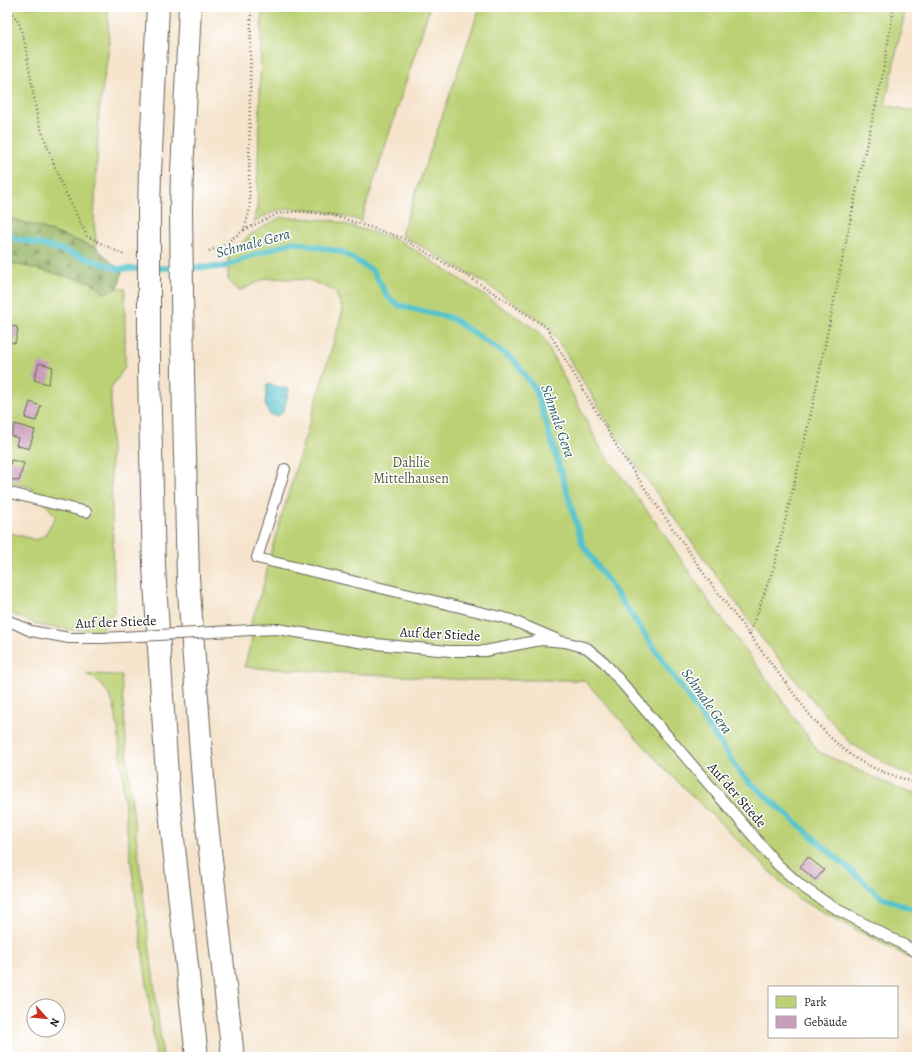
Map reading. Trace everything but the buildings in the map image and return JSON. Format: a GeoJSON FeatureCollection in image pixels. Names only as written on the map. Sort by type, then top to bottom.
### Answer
{"type":"FeatureCollection","features":[{"type":"Feature","properties":{"kind":"highway"},"geometry":{"type":"LineString","coordinates":[[158,7],[149,210],[149,373],[154,566],[168,793],[197,1057]]}},
{"type":"Feature","properties":{"kind":"highway"},"geometry":{"type":"LineString","coordinates":[[190,7],[181,210],[183,373],[189,586],[205,806],[233,1057]]}},
{"type":"Feature","properties":{"kind":"lane"},"geometry":{"type":"LineString","coordinates":[[285,469],[258,558],[509,619],[565,642]]}},
{"type":"Feature","properties":{"kind":"lane"},"geometry":{"type":"LineString","coordinates":[[7,492],[86,512]]}},
{"type":"Feature","properties":{"kind":"lane","name":"Auf der Stiede"},"geometry":{"type":"LineString","coordinates":[[7,620],[31,631],[69,638],[102,638],[277,629],[366,644],[449,651],[485,651],[541,640],[565,642],[587,648],[604,662],[778,865],[803,887],[831,906],[917,952]]}},
{"type":"Feature","properties":{"kind":"path"},"geometry":{"type":"LineString","coordinates":[[8,7],[19,23],[25,44],[38,120],[61,183],[87,236],[124,255]]}},
{"type":"Feature","properties":{"kind":"path"},"geometry":{"type":"LineString","coordinates":[[244,230],[250,209],[251,7]]}},
{"type":"Feature","properties":{"kind":"path"},"geometry":{"type":"LineString","coordinates":[[749,635],[774,567],[810,418],[860,173],[882,78],[894,7]]}},
{"type":"Feature","properties":{"kind":"path"},"geometry":{"type":"LineString","coordinates":[[209,251],[222,246],[244,230],[277,214],[299,211],[332,215],[400,237],[474,280],[546,327],[622,455],[707,578],[812,718],[831,738],[851,755],[884,773],[917,783]]}},
{"type":"Feature","properties":{"kind":"green space"},"geometry":{"type":"Polygon","coordinates":[[[7,7],[108,7],[109,49],[99,110],[94,223],[97,248],[31,224],[7,218],[7,7]]]}},
{"type":"Feature","properties":{"kind":"green space"},"geometry":{"type":"Polygon","coordinates":[[[262,7],[430,7],[361,221],[308,209],[286,209],[276,211],[253,222],[257,208],[262,7]]]}},
{"type":"Feature","properties":{"kind":"green space"},"geometry":{"type":"Polygon","coordinates":[[[480,7],[906,7],[885,105],[917,112],[917,777],[901,772],[850,743],[798,683],[760,636],[627,452],[548,325],[475,277],[401,235],[480,7]]]}},
{"type":"Feature","properties":{"kind":"green space","name":"Dahlie Mittelhausen"},"geometry":{"type":"Polygon","coordinates":[[[281,217],[331,220],[398,240],[431,260],[541,333],[601,449],[660,528],[708,600],[819,752],[899,789],[917,793],[917,962],[797,898],[664,768],[584,680],[468,680],[244,667],[252,639],[251,623],[343,310],[335,291],[309,280],[267,278],[239,291],[228,280],[228,255],[251,234],[281,217]]]}},
{"type":"Feature","properties":{"kind":"green space"},"geometry":{"type":"Polygon","coordinates":[[[7,218],[31,224],[97,248],[122,273],[118,288],[104,293],[91,282],[7,262],[7,218]]]}},
{"type":"Feature","properties":{"kind":"green space"},"geometry":{"type":"Polygon","coordinates":[[[7,262],[91,282],[104,292],[118,288],[125,289],[125,367],[111,388],[111,472],[116,603],[115,610],[101,631],[41,626],[7,612],[7,532],[36,540],[44,536],[56,516],[30,487],[7,482],[7,262]]]}},
{"type":"Feature","properties":{"kind":"green space"},"geometry":{"type":"Polygon","coordinates":[[[86,674],[121,675],[129,778],[163,1057],[156,1057],[127,830],[118,729],[114,706],[108,693],[98,681],[86,674]]]}},
{"type":"Feature","properties":{"kind":"water"},"geometry":{"type":"Polygon","coordinates":[[[267,384],[289,389],[284,409],[280,415],[275,416],[269,414],[265,404],[267,384]]]}},
{"type":"Feature","properties":{"kind":"waterway","name":"Schmale Gera"},"geometry":{"type":"LineString","coordinates":[[7,236],[62,250],[118,269],[223,267],[293,242],[342,252],[373,271],[388,297],[398,305],[451,318],[514,360],[536,390],[583,545],[742,775],[881,897],[917,911]]}}]}
